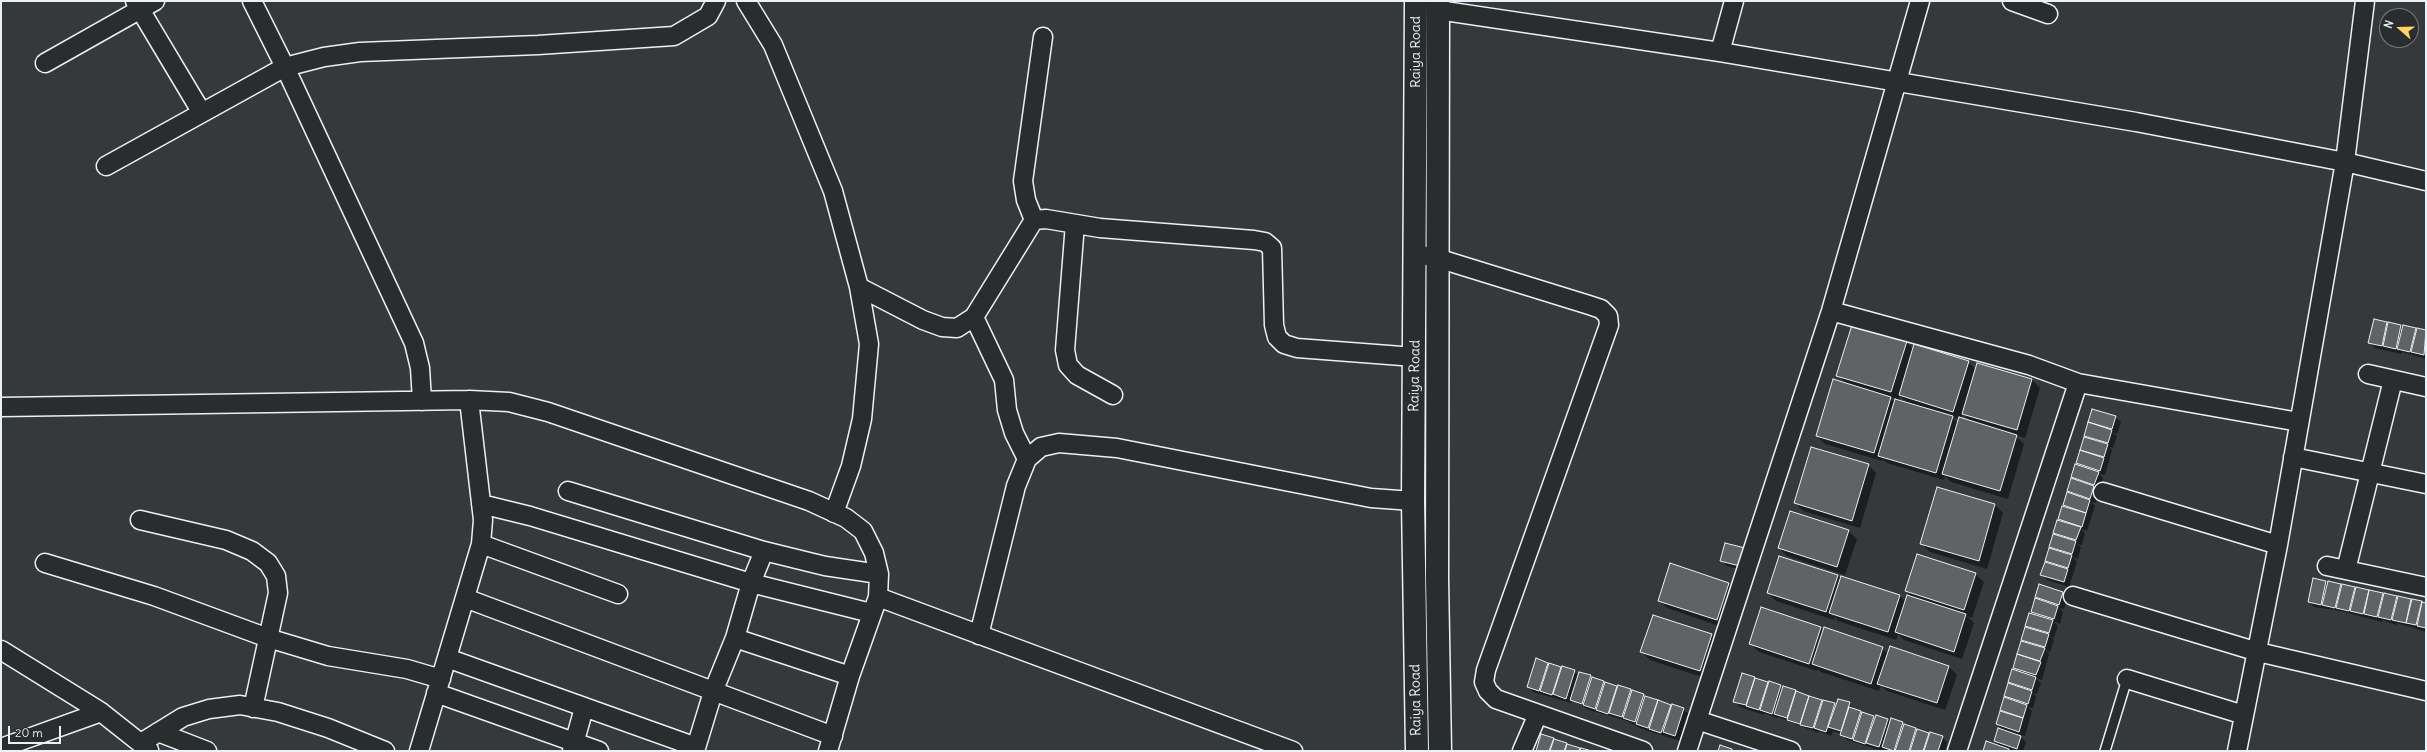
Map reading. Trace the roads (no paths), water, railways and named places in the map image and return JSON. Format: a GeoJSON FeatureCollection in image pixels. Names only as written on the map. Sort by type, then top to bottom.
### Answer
{"type":"FeatureCollection","features":[{"type":"Feature","properties":{"kind":"street"},"geometry":{"type":"LineString","coordinates":[[252,1],[285,67],[414,343],[420,368],[422,402]]}},
{"type":"Feature","properties":{"kind":"street"},"geometry":{"type":"LineString","coordinates":[[106,166],[285,67],[324,57],[360,52],[538,46],[674,36],[708,16],[716,1]]}},
{"type":"Feature","properties":{"kind":"street"},"geometry":{"type":"LineString","coordinates":[[746,1],[773,45],[833,191],[859,287],[869,344],[867,380],[862,418],[851,466],[834,513]]}},
{"type":"Feature","properties":{"kind":"street","name":"Raiya Road"},"geometry":{"type":"LineString","coordinates":[[1416,1],[1416,254],[1413,501],[1417,751]]}},
{"type":"Feature","properties":{"kind":"street"},"geometry":{"type":"LineString","coordinates":[[1720,52],[1734,1]]}},
{"type":"Feature","properties":{"kind":"street"},"geometry":{"type":"LineString","coordinates":[[1687,751],[1831,311],[1895,82],[1920,1]]}},
{"type":"Feature","properties":{"kind":"street"},"geometry":{"type":"LineString","coordinates":[[2012,1],[2048,14]]}},
{"type":"Feature","properties":{"kind":"street"},"geometry":{"type":"LineString","coordinates":[[2237,751],[2258,652],[2278,545],[2346,162],[2365,1]]}},
{"type":"Feature","properties":{"kind":"street"},"geometry":{"type":"LineString","coordinates":[[45,63],[143,4],[202,113]]}},
{"type":"Feature","properties":{"kind":"street"},"geometry":{"type":"LineString","coordinates":[[1438,5],[2136,122],[2346,162],[2426,181]]}},
{"type":"Feature","properties":{"kind":"street","name":"Raiya Road"},"geometry":{"type":"LineString","coordinates":[[1438,5],[1437,578],[1440,751]]}},
{"type":"Feature","properties":{"kind":"street"},"geometry":{"type":"LineString","coordinates":[[1034,220],[1026,200],[1024,182],[1043,37]]}},
{"type":"Feature","properties":{"kind":"street"},"geometry":{"type":"LineString","coordinates":[[1034,220],[1046,219],[1100,228],[1265,242],[1272,248],[1274,260],[1274,325],[1277,337],[1284,344],[1297,348],[1415,357]]}},
{"type":"Feature","properties":{"kind":"street"},"geometry":{"type":"LineString","coordinates":[[859,287],[942,327],[957,328],[974,317],[1034,220]]}},
{"type":"Feature","properties":{"kind":"street"},"geometry":{"type":"LineString","coordinates":[[1075,224],[1065,350],[1068,364],[1077,375],[1113,394]]}},
{"type":"Feature","properties":{"kind":"street"},"geometry":{"type":"LineString","coordinates":[[1416,254],[1437,258],[1589,305],[1601,310],[1608,316],[1609,325],[1486,670],[1484,682],[1488,691],[1496,699],[1643,751]]}},
{"type":"Feature","properties":{"kind":"street"},"geometry":{"type":"LineString","coordinates":[[1831,311],[2029,365],[2078,382],[2299,422]]}},
{"type":"Feature","properties":{"kind":"street"},"geometry":{"type":"LineString","coordinates":[[974,317],[1004,380],[1007,410],[1014,433],[1027,459]]}},
{"type":"Feature","properties":{"kind":"street"},"geometry":{"type":"LineString","coordinates":[[2368,374],[2426,387]]}},
{"type":"Feature","properties":{"kind":"street"},"geometry":{"type":"LineString","coordinates":[[2346,570],[2393,380]]}},
{"type":"Feature","properties":{"kind":"street"},"geometry":{"type":"LineString","coordinates":[[1957,751],[2078,382]]}},
{"type":"Feature","properties":{"kind":"street"},"geometry":{"type":"LineString","coordinates":[[419,751],[481,544],[481,504],[469,400]]}},
{"type":"Feature","properties":{"kind":"street"},"geometry":{"type":"LineString","coordinates":[[1,407],[422,402],[469,400],[509,402],[548,412],[810,501],[846,518],[863,531],[874,553],[879,574],[875,605],[850,676],[830,744],[713,692],[465,598]]}},
{"type":"Feature","properties":{"kind":"street"},"geometry":{"type":"LineString","coordinates":[[979,635],[1016,486],[1027,459],[1041,447],[1058,443],[1117,448],[1372,498],[1413,501]]}},
{"type":"Feature","properties":{"kind":"street"},"geometry":{"type":"LineString","coordinates":[[2293,457],[2426,484]]}},
{"type":"Feature","properties":{"kind":"street"},"geometry":{"type":"LineString","coordinates":[[568,491],[764,551],[825,566],[879,574]]}},
{"type":"Feature","properties":{"kind":"street"},"geometry":{"type":"LineString","coordinates":[[2103,492],[2278,545]]}},
{"type":"Feature","properties":{"kind":"street"},"geometry":{"type":"LineString","coordinates":[[481,504],[530,516],[751,583],[875,605],[979,635],[1282,749]]}},
{"type":"Feature","properties":{"kind":"street"},"geometry":{"type":"LineString","coordinates":[[140,520],[226,540],[252,550],[268,563],[276,576],[278,592],[253,708]]}},
{"type":"Feature","properties":{"kind":"street"},"geometry":{"type":"LineString","coordinates":[[481,544],[618,594]]}},
{"type":"Feature","properties":{"kind":"street"},"geometry":{"type":"LineString","coordinates":[[447,658],[696,749],[713,692],[735,638],[751,583],[764,551]]}},
{"type":"Feature","properties":{"kind":"street"},"geometry":{"type":"LineString","coordinates":[[45,563],[160,598],[268,638],[328,656],[407,669],[438,686],[573,746],[599,751]]}},
{"type":"Feature","properties":{"kind":"street"},"geometry":{"type":"LineString","coordinates":[[2327,566],[2426,587]]}},
{"type":"Feature","properties":{"kind":"street"},"geometry":{"type":"LineString","coordinates":[[2073,596],[2258,652],[2426,691]]}},
{"type":"Feature","properties":{"kind":"street"},"geometry":{"type":"LineString","coordinates":[[735,638],[850,676]]}},
{"type":"Feature","properties":{"kind":"street"},"geometry":{"type":"LineString","coordinates":[[1,650],[101,712],[145,747],[158,732],[182,717],[209,709],[240,705],[278,712],[328,728],[385,751]]}},
{"type":"Feature","properties":{"kind":"street"},"geometry":{"type":"LineString","coordinates":[[2127,679],[2244,715]]}},
{"type":"Feature","properties":{"kind":"street"},"geometry":{"type":"LineString","coordinates":[[573,746],[584,708]]}},
{"type":"Feature","properties":{"kind":"street"},"geometry":{"type":"LineString","coordinates":[[1,748],[101,712]]}},
{"type":"Feature","properties":{"kind":"street"},"geometry":{"type":"LineString","coordinates":[[1522,751],[1538,714]]}},
{"type":"Feature","properties":{"kind":"street"},"geometry":{"type":"LineString","coordinates":[[1697,720],[1791,751]]}},
{"type":"Feature","properties":{"kind":"street"},"geometry":{"type":"LineString","coordinates":[[158,732],[207,751]]}},
{"type":"Feature","properties":{"kind":"lane"},"geometry":{"type":"LineString","coordinates":[[2105,751],[2127,679]]}}]}
